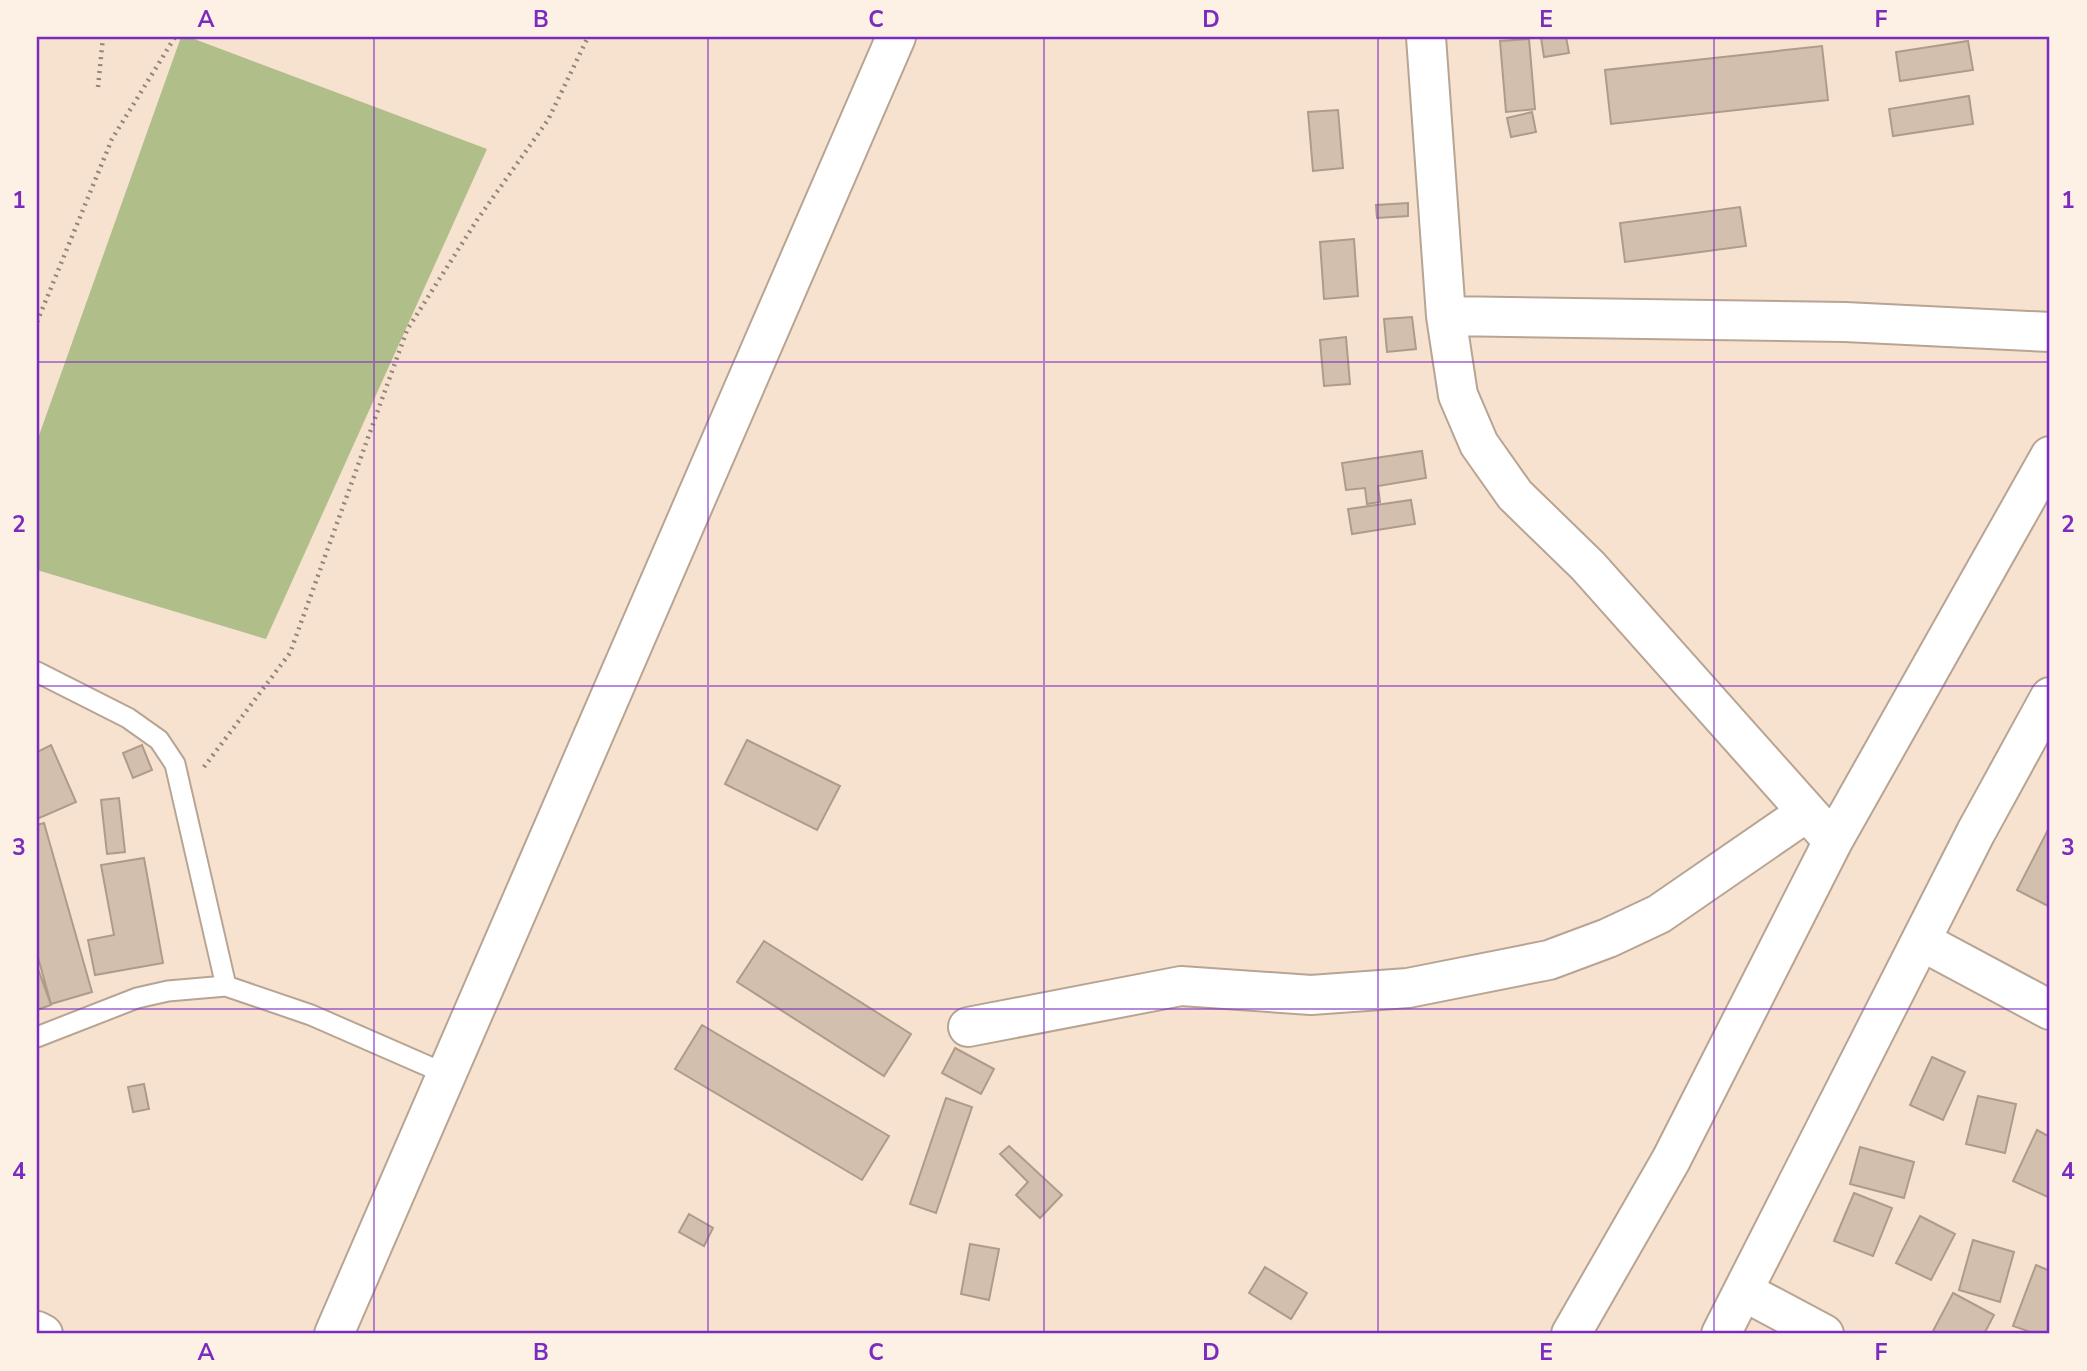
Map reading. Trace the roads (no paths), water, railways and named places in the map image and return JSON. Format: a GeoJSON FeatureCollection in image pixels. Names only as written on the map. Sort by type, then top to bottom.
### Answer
{"type":"FeatureCollection","features":[{"type":"Feature","properties":{"kind":"street"},"geometry":{"type":"LineString","coordinates":[[334,1334],[896,37]]}},
{"type":"Feature","properties":{"kind":"street"},"geometry":{"type":"LineString","coordinates":[[1426,37],[1446,316],[1458,395],[1479,444],[1508,485],[1588,566],[1833,841]]}},
{"type":"Feature","properties":{"kind":"street"},"geometry":{"type":"LineString","coordinates":[[1446,316],[1845,322],[2050,332]]}},
{"type":"Feature","properties":{"kind":"street"},"geometry":{"type":"LineString","coordinates":[[1571,1334],[1671,1160],[1833,841],[2050,456]]}},
{"type":"Feature","properties":{"kind":"street"},"geometry":{"type":"LineString","coordinates":[[1721,1334],[1923,942],[1976,832],[2050,697]]}},
{"type":"Feature","properties":{"kind":"street"},"geometry":{"type":"LineString","coordinates":[[968,1027],[1181,986],[1311,995],[1408,988],[1549,960],[1608,938],[1659,914],[1807,812]]}},
{"type":"Feature","properties":{"kind":"street"},"geometry":{"type":"LineString","coordinates":[[1923,942],[2050,1010]]}},
{"type":"Feature","properties":{"kind":"street"},"geometry":{"type":"LineString","coordinates":[[1744,1292],[1824,1334]]}},
{"type":"Feature","properties":{"kind":"street"},"geometry":{"type":"LineString","coordinates":[[37,1331],[43,1334]]}},
{"type":"Feature","properties":{"kind":"lane"},"geometry":{"type":"LineString","coordinates":[[37,672],[128,718],[159,740],[175,764],[226,986]]}},
{"type":"Feature","properties":{"kind":"lane"},"geometry":{"type":"LineString","coordinates":[[37,1037],[137,998],[168,991],[226,986],[311,1015],[446,1073]]}}]}
